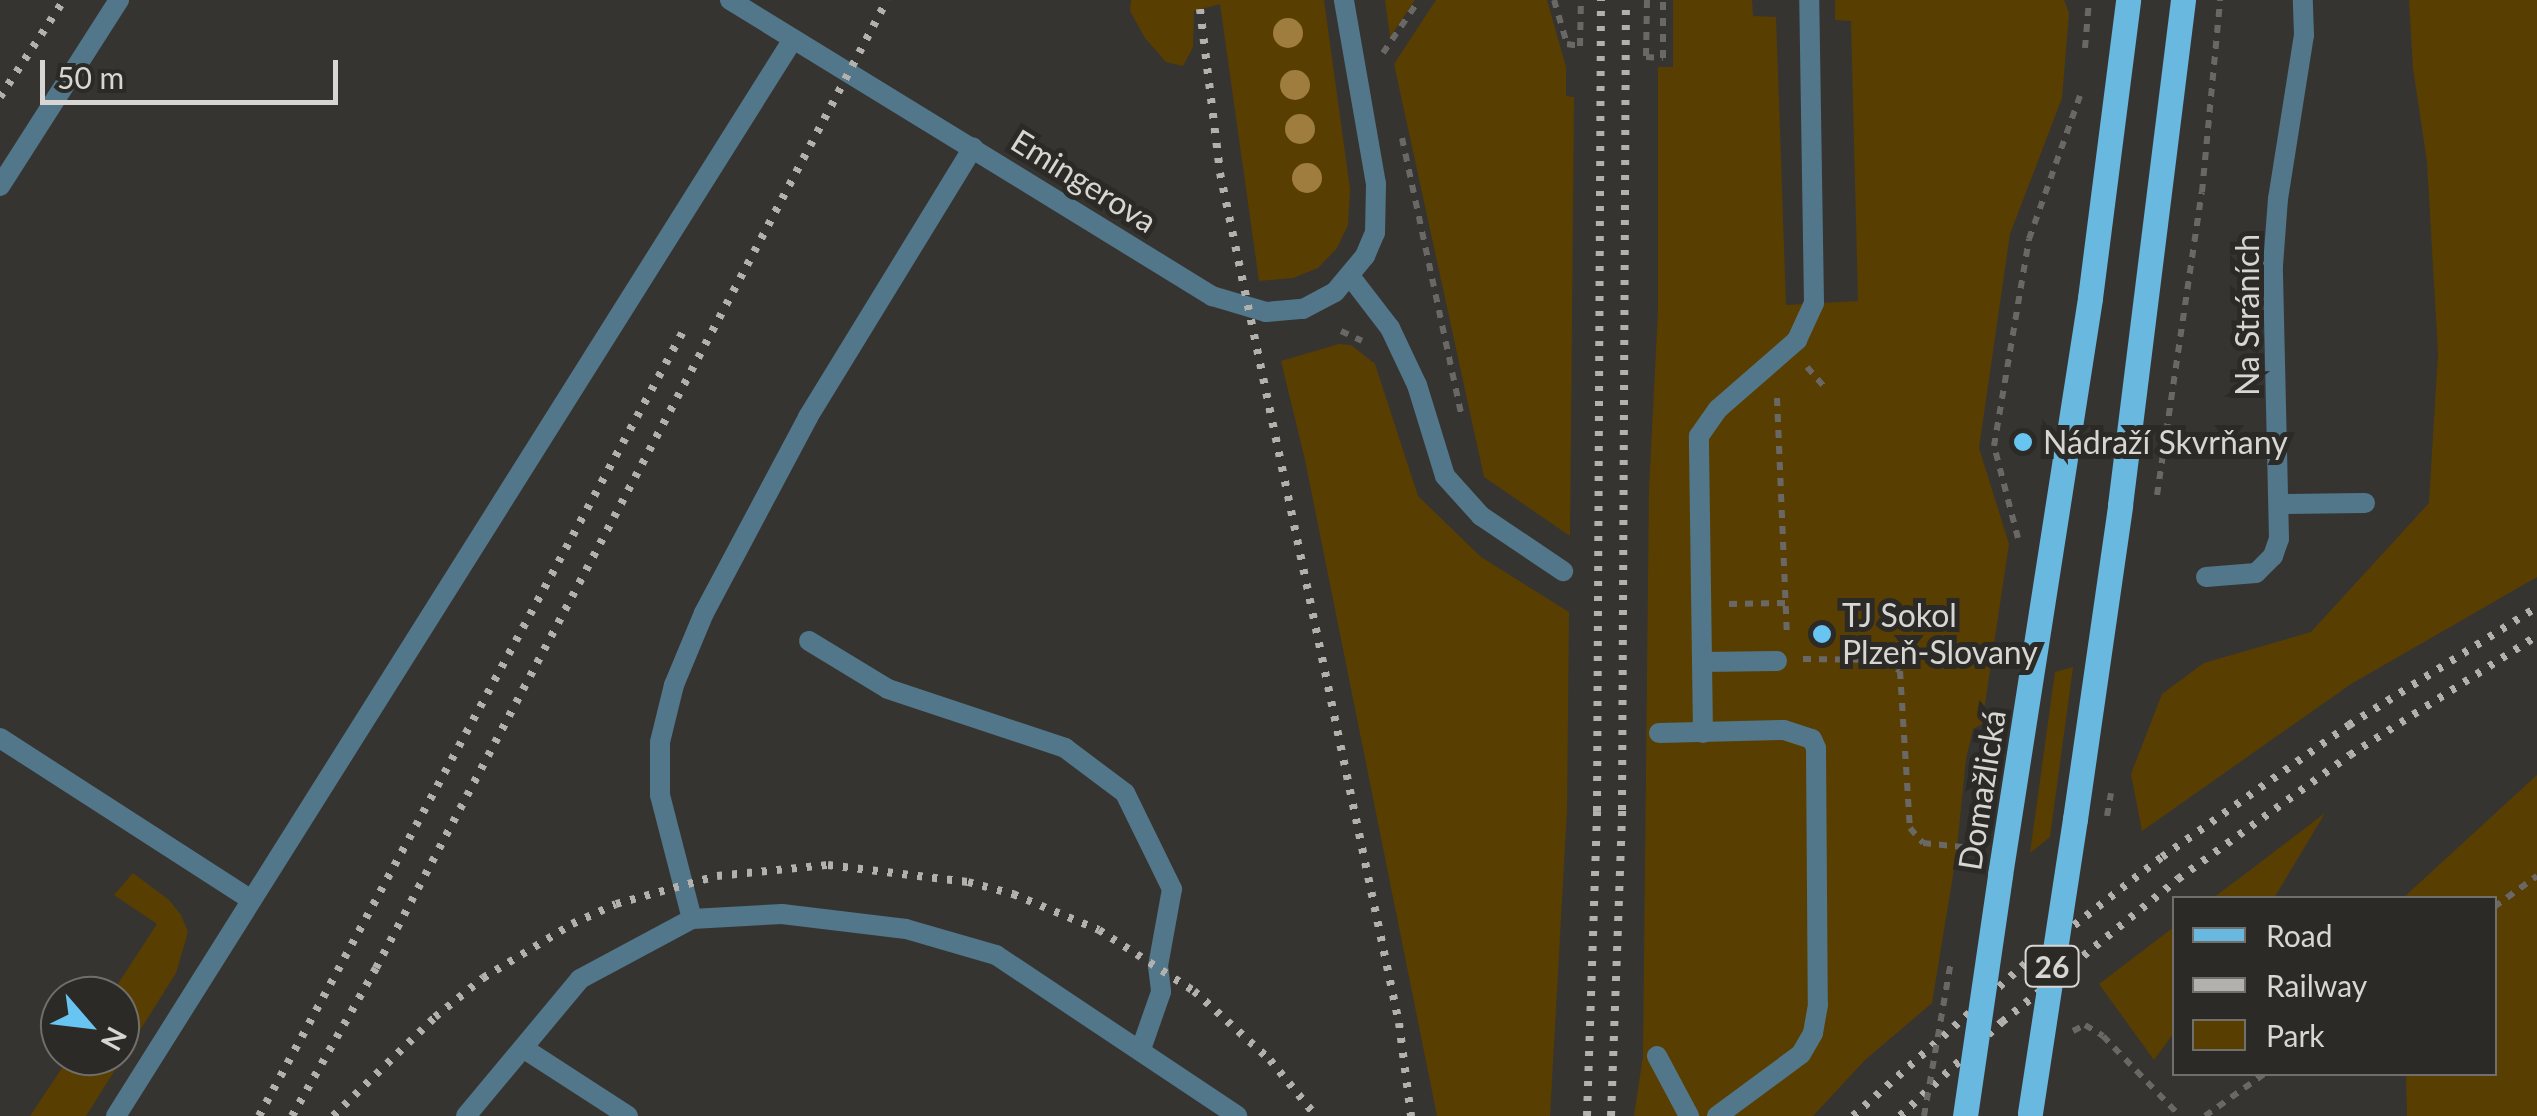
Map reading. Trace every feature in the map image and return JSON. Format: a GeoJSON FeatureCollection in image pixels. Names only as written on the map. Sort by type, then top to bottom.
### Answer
{"type":"FeatureCollection","features":[{"type":"Feature","properties":{"kind":"main road","name":"Domažlická"},"geometry":{"type":"LineString","coordinates":[[1965,1116],[2090,298],[2128,0]]}},
{"type":"Feature","properties":{"kind":"main road","name":"26"},"geometry":{"type":"LineString","coordinates":[[2030,1114],[2120,505],[2183,0]]}},
{"type":"Feature","properties":{"kind":"street"},"geometry":{"type":"LineString","coordinates":[[0,186],[119,0]]}},
{"type":"Feature","properties":{"kind":"street","name":"Emingerova"},"geometry":{"type":"LineString","coordinates":[[730,0],[1212,296],[1266,312],[1303,309],[1319,303],[1350,276],[1365,256],[1379,209],[1344,0]]}},
{"type":"Feature","properties":{"kind":"street"},"geometry":{"type":"LineString","coordinates":[[1704,732],[1699,436],[1718,409],[1797,340],[1814,303],[1808,0]]}},
{"type":"Feature","properties":{"kind":"street","name":"Na Stráních"},"geometry":{"type":"LineString","coordinates":[[2206,576],[2256,573],[2273,556],[2280,539],[2273,265],[2304,34],[2303,0]]}},
{"type":"Feature","properties":{"kind":"street"},"geometry":{"type":"LineString","coordinates":[[116,1116],[792,41]]}},
{"type":"Feature","properties":{"kind":"street"},"geometry":{"type":"LineString","coordinates":[[692,919],[660,795],[660,742],[674,684],[704,613],[808,417],[973,148]]}},
{"type":"Feature","properties":{"kind":"street"},"geometry":{"type":"LineString","coordinates":[[1350,276],[1390,328],[1417,385],[1446,476],[1480,516],[1563,571]]}},
{"type":"Feature","properties":{"kind":"street"},"geometry":{"type":"LineString","coordinates":[[2282,504],[2364,502]]}},
{"type":"Feature","properties":{"kind":"street"},"geometry":{"type":"LineString","coordinates":[[809,641],[888,689],[1065,748],[1125,793],[1172,889],[1158,966],[1161,992],[1141,1048]]}},
{"type":"Feature","properties":{"kind":"street"},"geometry":{"type":"LineString","coordinates":[[1702,662],[1777,660]]}},
{"type":"Feature","properties":{"kind":"street"},"geometry":{"type":"LineString","coordinates":[[1659,733],[1784,730],[1804,734],[1816,748],[1818,1004],[1813,1033],[1801,1054],[1717,1116]]}},
{"type":"Feature","properties":{"kind":"street"},"geometry":{"type":"LineString","coordinates":[[0,738],[250,900]]}},
{"type":"Feature","properties":{"kind":"street"},"geometry":{"type":"LineString","coordinates":[[466,1116],[580,979],[692,919],[800,916],[906,929],[996,954],[1237,1116]]}},
{"type":"Feature","properties":{"kind":"street"},"geometry":{"type":"LineString","coordinates":[[522,1048],[628,1116]]}},
{"type":"Feature","properties":{"kind":"street"},"geometry":{"type":"LineString","coordinates":[[1656,1056],[1689,1116]]}},
{"type":"Feature","properties":{"kind":"path"},"geometry":{"type":"LineString","coordinates":[[1382,54],[1419,0]]}},
{"type":"Feature","properties":{"kind":"path"},"geometry":{"type":"LineString","coordinates":[[1554,0],[1567,44],[1580,46],[1581,0]]}},
{"type":"Feature","properties":{"kind":"path"},"geometry":{"type":"LineString","coordinates":[[1647,0],[1646,57],[1664,58],[1662,0]]}},
{"type":"Feature","properties":{"kind":"path"},"geometry":{"type":"LineString","coordinates":[[2084,62],[2089,0]]}},
{"type":"Feature","properties":{"kind":"path"},"geometry":{"type":"LineString","coordinates":[[1380,36],[1387,73]]}},
{"type":"Feature","properties":{"kind":"path"},"geometry":{"type":"LineString","coordinates":[[2020,544],[1994,446],[2030,239],[2080,98],[2082,80]]}},
{"type":"Feature","properties":{"kind":"path"},"geometry":{"type":"LineString","coordinates":[[1400,131],[1466,438]]}},
{"type":"Feature","properties":{"kind":"path"},"geometry":{"type":"LineString","coordinates":[[1777,660],[1862,657],[1894,664],[1904,683],[1910,828],[1923,844],[1972,848]]}},
{"type":"Feature","properties":{"kind":"path"},"geometry":{"type":"LineString","coordinates":[[2497,905],[2537,876]]}},
{"type":"Feature","properties":{"kind":"path"},"geometry":{"type":"LineString","coordinates":[[1924,1116],[1951,959]]}},
{"type":"Feature","properties":{"kind":"path"},"geometry":{"type":"LineString","coordinates":[[2068,1033],[2085,1024],[2104,1036],[2180,1116]]}},
{"type":"Feature","properties":{"kind":"path"},"geometry":{"type":"LineString","coordinates":[[2205,1116],[2261,1076]]}},
{"type":"Feature","properties":{"kind":"green space"},"geometry":{"type":"Polygon","coordinates":[[[1131,0],[1324,0],[1350,189],[1348,225],[1337,248],[1318,268],[1293,278],[1259,281],[1220,4],[1194,11],[1193,47],[1183,66],[1166,62],[1145,38],[1130,11],[1131,0]]]}},
{"type":"Feature","properties":{"kind":"green space"},"geometry":{"type":"Polygon","coordinates":[[[1385,0],[1415,0],[1390,37],[1385,0]]]}},
{"type":"Feature","properties":{"kind":"green space"},"geometry":{"type":"Polygon","coordinates":[[[1436,0],[1547,0],[1566,67],[1566,96],[1574,97],[1570,536],[1484,477],[1394,64],[1436,0]]]}},
{"type":"Feature","properties":{"kind":"green space","name":"TJ Sokol Plzeň-Slovany"},"geometry":{"type":"Polygon","coordinates":[[[1673,0],[1752,0],[1753,16],[1776,17],[1786,305],[1858,301],[1851,21],[1835,20],[1835,0],[2064,0],[2069,13],[2062,98],[2010,234],[1979,448],[2009,544],[1982,724],[1973,729],[1966,759],[1956,857],[1932,1003],[1865,1060],[1813,1116],[1634,1116],[1643,1056],[1649,489],[1658,311],[1658,67],[1673,67],[1673,0]]]}},
{"type":"Feature","properties":{"kind":"green space"},"geometry":{"type":"Polygon","coordinates":[[[2409,0],[2537,0],[2537,577],[2351,684],[2142,831],[2131,774],[2162,694],[2204,663],[2311,632],[2429,503],[2438,353],[2427,162],[2413,68],[2409,0]]]}},
{"type":"Feature","properties":{"kind":"green space"},"geometry":{"type":"Polygon","coordinates":[[[1339,344],[1351,345],[1375,364],[1418,496],[1481,557],[1569,612],[1567,810],[1550,1116],[1437,1116],[1305,460],[1281,361],[1339,344]]]}},
{"type":"Feature","properties":{"kind":"green space"},"geometry":{"type":"Polygon","coordinates":[[[2073,667],[2050,837],[2030,853],[2055,672],[2073,667]]]}},
{"type":"Feature","properties":{"kind":"green space"},"geometry":{"type":"Polygon","coordinates":[[[2537,775],[2537,1116],[2407,1116],[2406,1076],[2497,1076],[2497,896],[2405,896],[2537,775]]]}},
{"type":"Feature","properties":{"kind":"green space"},"geometry":{"type":"Polygon","coordinates":[[[2325,813],[2275,896],[2216,896],[2325,813]]]}},
{"type":"Feature","properties":{"kind":"green space"},"geometry":{"type":"Polygon","coordinates":[[[133,873],[169,900],[188,932],[176,973],[140,1030],[140,976],[123,976],[157,924],[114,895],[133,873]]]}},
{"type":"Feature","properties":{"kind":"green space"},"geometry":{"type":"Polygon","coordinates":[[[2172,929],[2172,1036],[2154,1060],[2099,984],[2172,929]]]}},
{"type":"Feature","properties":{"kind":"green space"},"geometry":{"type":"Polygon","coordinates":[[[57,1076],[111,1076],[86,1116],[30,1116],[57,1076]]]}},
{"type":"Feature","properties":{"kind":"railway"},"geometry":{"type":"LineString","coordinates":[[0,97],[64,0]]}},
{"type":"Feature","properties":{"kind":"railway"},"geometry":{"type":"LineString","coordinates":[[292,1116],[376,968],[887,0]]}},
{"type":"Feature","properties":{"kind":"railway"},"geometry":{"type":"LineString","coordinates":[[1587,1116],[1597,811],[1601,0]]}},
{"type":"Feature","properties":{"kind":"railway"},"geometry":{"type":"LineString","coordinates":[[1611,1116],[1622,810],[1626,0]]}},
{"type":"Feature","properties":{"kind":"railway"},"geometry":{"type":"LineString","coordinates":[[1200,9],[1220,173],[1399,1023],[1411,1116]]}},
{"type":"Feature","properties":{"kind":"railway"},"geometry":{"type":"LineString","coordinates":[[259,1116],[686,326]]}},
{"type":"Feature","properties":{"kind":"railway"},"geometry":{"type":"LineString","coordinates":[[1853,1116],[2027,962],[2162,857],[2349,725],[2537,607]]}},
{"type":"Feature","properties":{"kind":"railway"},"geometry":{"type":"LineString","coordinates":[[1900,1116],[2002,1022],[2178,879],[2350,755],[2537,636]]}},
{"type":"Feature","properties":{"kind":"railway"},"geometry":{"type":"LineString","coordinates":[[333,1116],[435,1017],[483,978],[572,924],[616,904],[717,876],[828,865],[968,882],[1013,894],[1099,930],[1194,991],[1270,1060],[1316,1116]]}},
{"type":"Feature","properties":{"kind":"place","name":"Nádraží Skvrňany"},"geometry":{"type":"Point","coordinates":[2023,442]}},
{"type":"Feature","properties":{"kind":"place","name":"TJ Sokol Plzeň-Slovany"},"geometry":{"type":"Point","coordinates":[1822,634]}}]}
